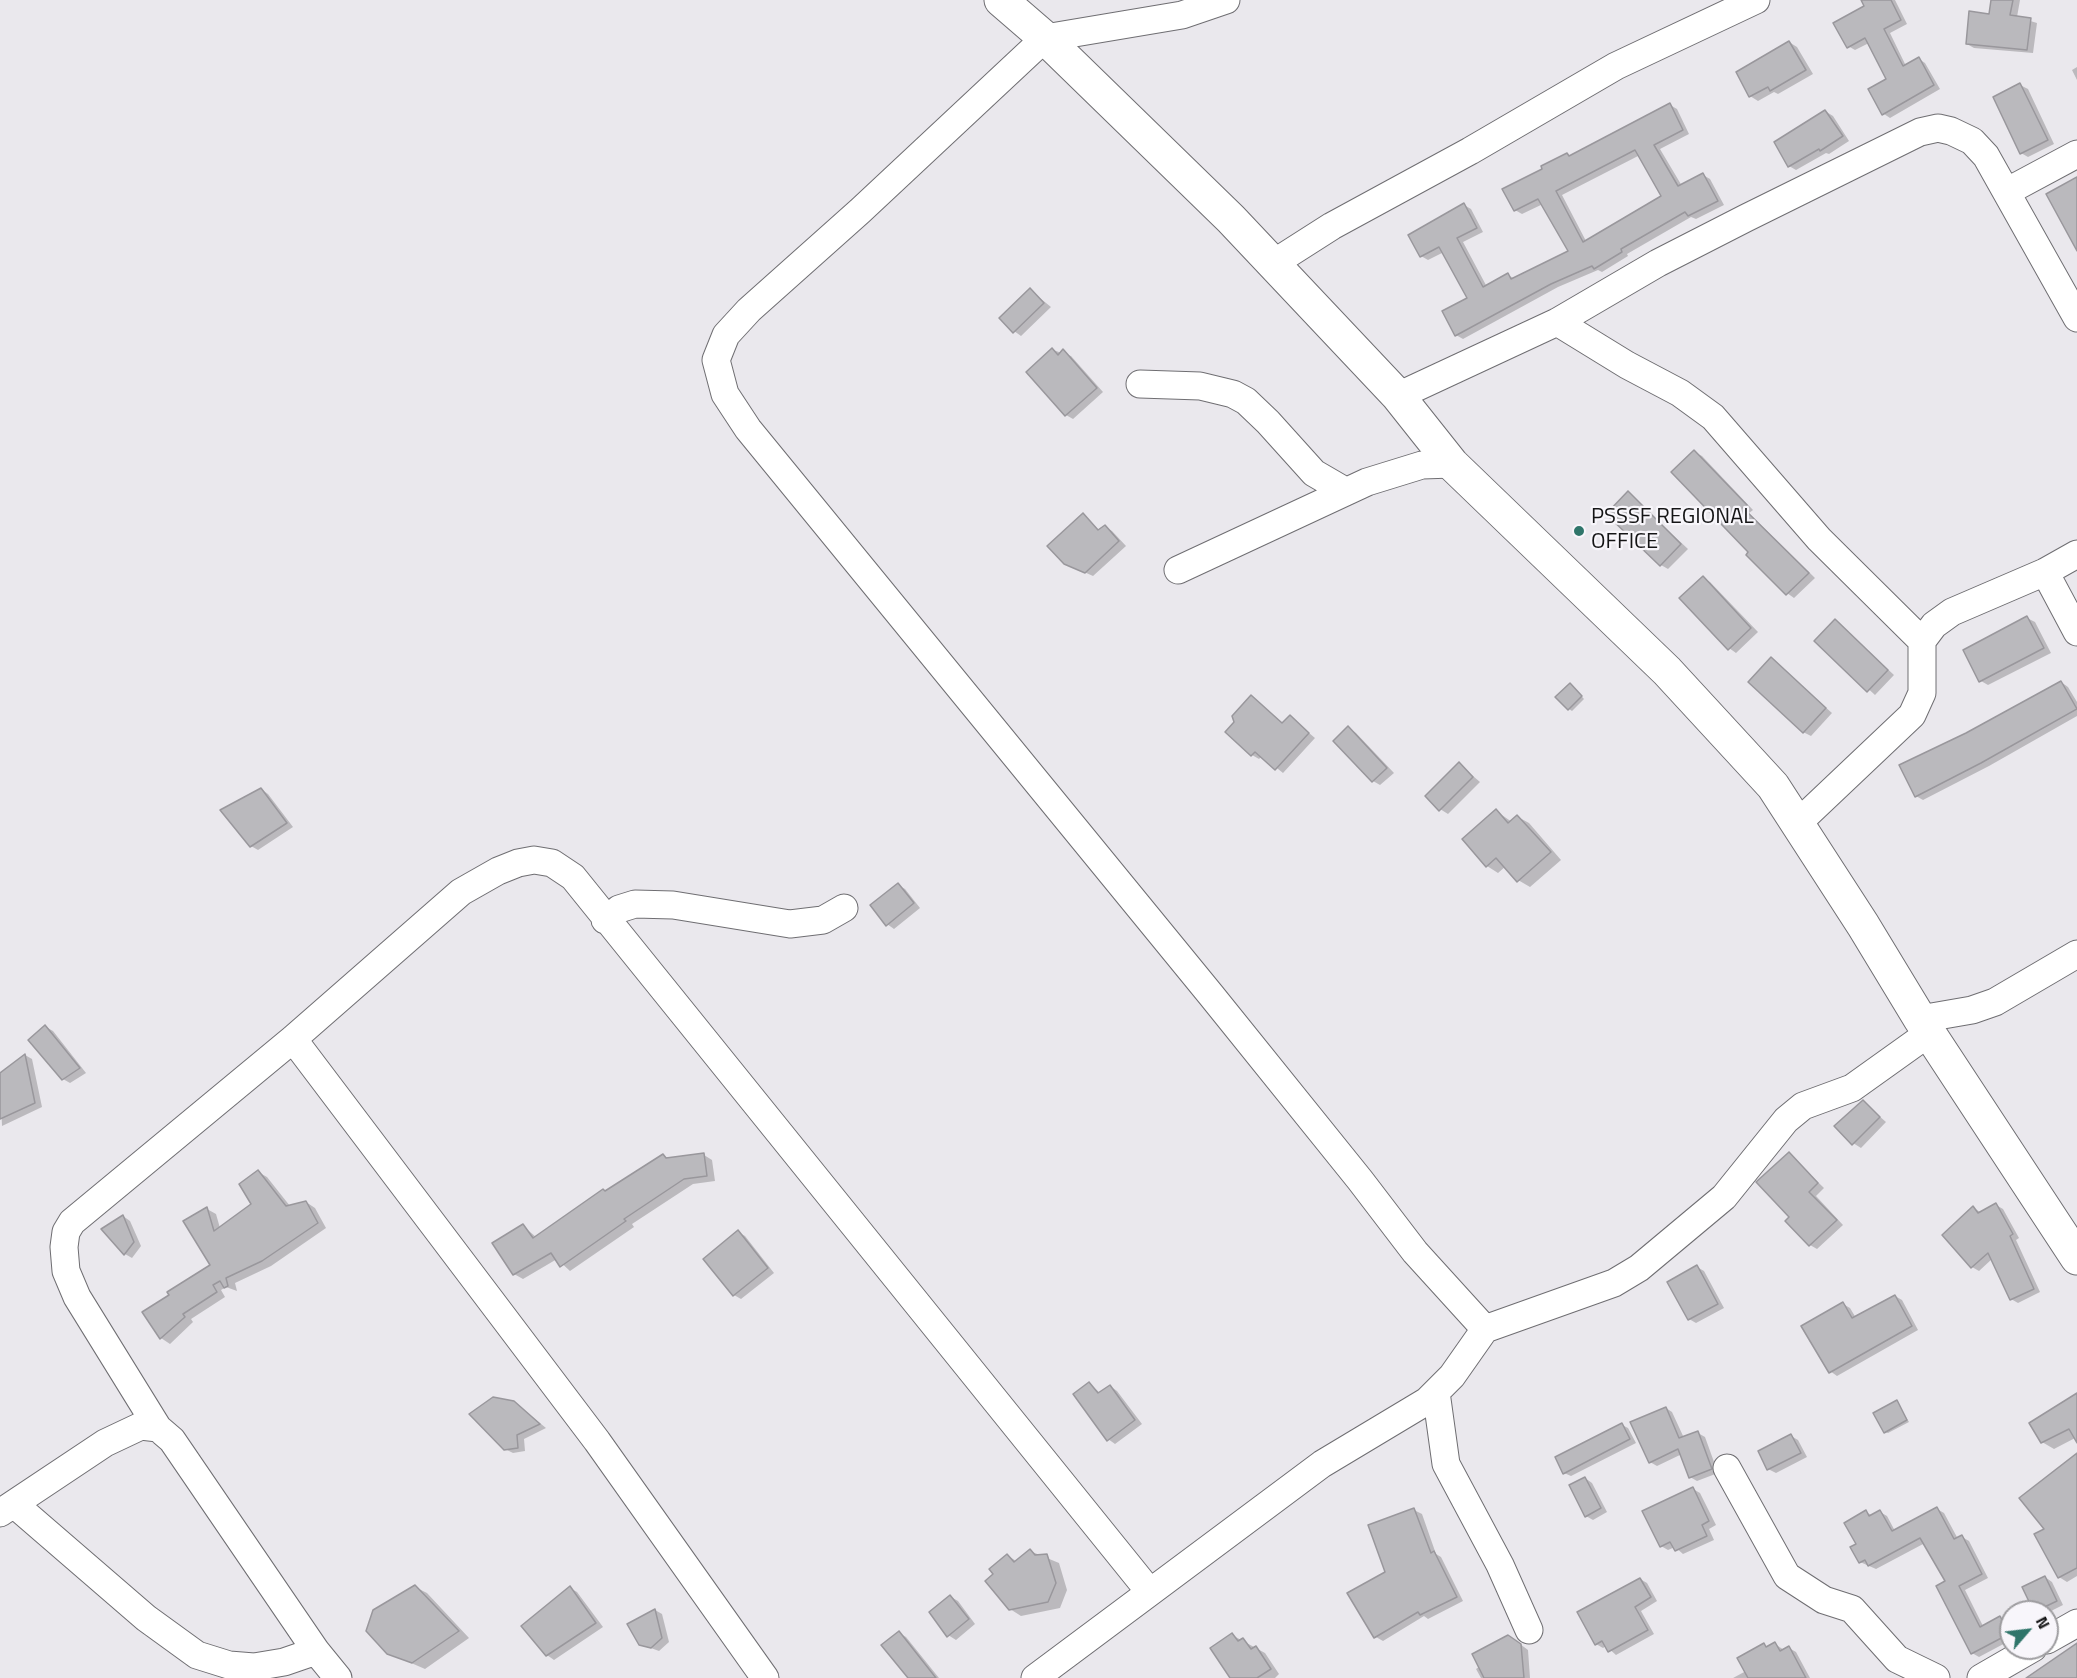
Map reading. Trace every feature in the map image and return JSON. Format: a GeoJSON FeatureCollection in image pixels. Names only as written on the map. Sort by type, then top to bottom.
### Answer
{"type":"FeatureCollection","features":[{"type":"Feature","properties":{"kind":"street"},"geometry":{"type":"LineString","coordinates":[[1001,0],[1045,38],[1274,263],[1398,396],[1452,464],[1667,670],[1773,786],[1799,822],[1924,1026],[2077,1258]]}},
{"type":"Feature","properties":{"kind":"street"},"geometry":{"type":"LineString","coordinates":[[1226,0],[1182,15],[1045,38],[860,211],[749,310],[726,335],[716,360],[725,394],[748,429],[1225,1012],[1360,1180],[1414,1252],[1485,1329]]}},
{"type":"Feature","properties":{"kind":"street"},"geometry":{"type":"LineString","coordinates":[[1274,263],[1332,226],[1470,151],[1616,66],[1756,0]]}},
{"type":"Feature","properties":{"kind":"street"},"geometry":{"type":"LineString","coordinates":[[1398,396],[1557,322],[1658,263],[1920,132],[1938,128],[1951,131],[1972,141],[1986,156],[2008,191],[2077,318]]}},
{"type":"Feature","properties":{"kind":"street"},"geometry":{"type":"LineString","coordinates":[[2008,191],[2077,154]]}},
{"type":"Feature","properties":{"kind":"street"},"geometry":{"type":"LineString","coordinates":[[1557,322],[1627,365],[1680,393],[1713,417],[1819,539],[1922,641]]}},
{"type":"Feature","properties":{"kind":"street"},"geometry":{"type":"LineString","coordinates":[[1140,384],[1200,386],[1233,394],[1246,401],[1268,422],[1314,473],[1346,492]]}},
{"type":"Feature","properties":{"kind":"street"},"geometry":{"type":"LineString","coordinates":[[1178,570],[1398,470],[1422,465],[1452,464]]}},
{"type":"Feature","properties":{"kind":"street"},"geometry":{"type":"LineString","coordinates":[[1799,822],[1912,715],[1922,693],[1922,641],[1934,625],[1952,612],[2045,572],[2077,554]]}},
{"type":"Feature","properties":{"kind":"street"},"geometry":{"type":"LineString","coordinates":[[2045,572],[2077,632]]}},
{"type":"Feature","properties":{"kind":"street"},"geometry":{"type":"LineString","coordinates":[[338,1678],[316,1651],[172,1440],[158,1428],[77,1297],[66,1271],[66,1232],[72,1222],[293,1039],[461,892],[498,871],[534,860],[552,863],[573,877],[605,920],[1149,1591]]}},
{"type":"Feature","properties":{"kind":"street"},"geometry":{"type":"LineString","coordinates":[[605,920],[619,909],[635,904],[673,905],[790,924],[823,920],[844,908]]}},
{"type":"Feature","properties":{"kind":"street"},"geometry":{"type":"LineString","coordinates":[[1035,1678],[1322,1464],[1399,1419],[1436,1392],[1452,1376],[1485,1329],[1614,1284],[1639,1268],[1724,1197],[1780,1128],[1803,1106],[1852,1088],[1924,1026],[1995,1002],[2077,954]]}},
{"type":"Feature","properties":{"kind":"street"},"geometry":{"type":"LineString","coordinates":[[293,1039],[597,1441],[765,1678]]}},
{"type":"Feature","properties":{"kind":"street"},"geometry":{"type":"LineString","coordinates":[[1436,1392],[1446,1464],[1500,1565],[1528,1630]]}},
{"type":"Feature","properties":{"kind":"street"},"geometry":{"type":"LineString","coordinates":[[158,1428],[141,1426],[105,1443],[56,1473],[7,1508],[146,1618],[197,1655],[229,1665],[254,1667],[284,1662],[316,1651]]}},
{"type":"Feature","properties":{"kind":"street"},"geometry":{"type":"LineString","coordinates":[[1727,1468],[1787,1576],[1824,1600],[1852,1609],[1897,1659],[1936,1678]]}},
{"type":"Feature","properties":{"kind":"street"},"geometry":{"type":"LineString","coordinates":[[2059,1633],[2077,1623]]}},
{"type":"Feature","properties":{"kind":"street"},"geometry":{"type":"LineString","coordinates":[[1981,1678],[2012,1660]]}},
{"type":"Feature","properties":{"kind":"building"},"geometry":{"type":"Polygon","coordinates":[[[1861,0],[1891,0],[1901,20],[1884,29],[1903,66],[1919,57],[1934,85],[1882,115],[1868,89],[1886,79],[1865,38],[1847,48],[1833,23],[1864,6],[1861,0]]]}},
{"type":"Feature","properties":{"kind":"building"},"geometry":{"type":"Polygon","coordinates":[[[1991,0],[2013,0],[2010,15],[2031,18],[2027,50],[1966,44],[1969,11],[1989,14],[1991,0]]]}},
{"type":"Feature","properties":{"kind":"building"},"geometry":{"type":"Polygon","coordinates":[[[1789,41],[1806,70],[1770,91],[1768,87],[1749,97],[1736,72],[1789,41]]]}},
{"type":"Feature","properties":{"kind":"building"},"geometry":{"type":"Polygon","coordinates":[[[2020,83],[2048,140],[2020,154],[1993,97],[2020,83]]]}},
{"type":"Feature","properties":{"kind":"building"},"geometry":{"type":"Polygon","coordinates":[[[1670,103],[1683,130],[1654,145],[1678,186],[1703,173],[1718,201],[1688,216],[1685,212],[1621,249],[1622,252],[1594,269],[1592,266],[1551,284],[1455,336],[1442,311],[1467,298],[1439,247],[1420,257],[1408,235],[1464,203],[1477,228],[1457,238],[1483,287],[1508,273],[1511,279],[1568,251],[1538,199],[1514,211],[1502,189],[1542,169],[1541,166],[1567,153],[1569,156],[1670,103]],[[1635,150],[1556,191],[1583,242],[1661,196],[1635,150]]]}},
{"type":"Feature","properties":{"kind":"building"},"geometry":{"type":"Polygon","coordinates":[[[1825,110],[1843,136],[1788,167],[1774,142],[1825,110]]]}},
{"type":"Feature","properties":{"kind":"building"},"geometry":{"type":"Polygon","coordinates":[[[2077,177],[2077,251],[2046,194],[2077,177]]]}},
{"type":"Feature","properties":{"kind":"building"},"geometry":{"type":"Polygon","coordinates":[[[1030,288],[1044,303],[1013,333],[999,318],[1030,288]]]}},
{"type":"Feature","properties":{"kind":"building"},"geometry":{"type":"Polygon","coordinates":[[[1052,348],[1058,355],[1063,349],[1097,388],[1065,416],[1026,372],[1052,348]]]}},
{"type":"Feature","properties":{"kind":"building"},"geometry":{"type":"Polygon","coordinates":[[[1694,450],[1747,505],[1743,508],[1809,573],[1786,595],[1746,555],[1748,552],[1671,472],[1694,450]]]}},
{"type":"Feature","properties":{"kind":"building"},"geometry":{"type":"Polygon","coordinates":[[[1628,491],[1681,544],[1660,566],[1606,514],[1628,491]]]}},
{"type":"Feature","properties":{"kind":"building"},"geometry":{"type":"Polygon","coordinates":[[[1083,513],[1098,530],[1105,525],[1119,541],[1085,573],[1064,564],[1047,546],[1083,513]]]}},
{"type":"Feature","properties":{"kind":"building"},"geometry":{"type":"Polygon","coordinates":[[[1703,576],[1751,628],[1728,650],[1679,598],[1703,576]]]}},
{"type":"Feature","properties":{"kind":"building"},"geometry":{"type":"Polygon","coordinates":[[[2027,616],[2044,648],[1979,682],[1963,650],[2027,616]]]}},
{"type":"Feature","properties":{"kind":"building"},"geometry":{"type":"Polygon","coordinates":[[[1835,619],[1888,670],[1867,692],[1814,641],[1835,619]]]}},
{"type":"Feature","properties":{"kind":"building"},"geometry":{"type":"Polygon","coordinates":[[[1771,657],[1826,708],[1803,733],[1748,682],[1771,657]]]}},
{"type":"Feature","properties":{"kind":"building"},"geometry":{"type":"Polygon","coordinates":[[[2061,681],[2077,709],[1915,797],[1899,765],[1966,733],[2061,681]]]}},
{"type":"Feature","properties":{"kind":"building"},"geometry":{"type":"Polygon","coordinates":[[[1570,683],[1582,696],[1568,710],[1555,697],[1570,683]]]}},
{"type":"Feature","properties":{"kind":"building"},"geometry":{"type":"Polygon","coordinates":[[[1251,695],[1282,723],[1290,715],[1309,733],[1275,770],[1255,752],[1251,756],[1225,732],[1234,722],[1232,716],[1251,695]]]}},
{"type":"Feature","properties":{"kind":"building"},"geometry":{"type":"Polygon","coordinates":[[[1348,726],[1387,768],[1372,782],[1333,741],[1348,726]]]}},
{"type":"Feature","properties":{"kind":"building"},"geometry":{"type":"Polygon","coordinates":[[[1459,762],[1473,777],[1439,811],[1425,796],[1459,762]]]}},
{"type":"Feature","properties":{"kind":"building"},"geometry":{"type":"Polygon","coordinates":[[[261,788],[287,823],[250,847],[220,810],[261,788]]]}},
{"type":"Feature","properties":{"kind":"building"},"geometry":{"type":"Polygon","coordinates":[[[1496,809],[1508,823],[1517,815],[1551,852],[1517,882],[1496,858],[1486,867],[1462,839],[1496,809]]]}},
{"type":"Feature","properties":{"kind":"building"},"geometry":{"type":"Polygon","coordinates":[[[898,883],[914,903],[886,926],[870,905],[898,883]]]}},
{"type":"Feature","properties":{"kind":"building"},"geometry":{"type":"Polygon","coordinates":[[[45,1025],[80,1068],[62,1080],[28,1040],[45,1025]]]}},
{"type":"Feature","properties":{"kind":"building"},"geometry":{"type":"Polygon","coordinates":[[[25,1054],[35,1103],[0,1119],[0,1073],[25,1054]]]}},
{"type":"Feature","properties":{"kind":"building"},"geometry":{"type":"Polygon","coordinates":[[[1863,1100],[1880,1117],[1852,1145],[1834,1126],[1863,1100]]]}},
{"type":"Feature","properties":{"kind":"building"},"geometry":{"type":"Polygon","coordinates":[[[1789,1152],[1818,1183],[1809,1192],[1837,1220],[1809,1246],[1785,1221],[1789,1217],[1756,1182],[1789,1152]]]}},
{"type":"Feature","properties":{"kind":"building"},"geometry":{"type":"Polygon","coordinates":[[[704,1153],[707,1176],[684,1179],[624,1219],[626,1221],[560,1267],[551,1253],[513,1275],[492,1243],[523,1224],[533,1238],[603,1189],[605,1191],[663,1154],[666,1158],[704,1153]]]}},
{"type":"Feature","properties":{"kind":"building"},"geometry":{"type":"Polygon","coordinates":[[[258,1170],[286,1206],[306,1201],[318,1223],[262,1261],[226,1278],[228,1286],[224,1288],[220,1281],[213,1285],[217,1292],[183,1314],[185,1317],[160,1339],[142,1312],[169,1295],[167,1292],[210,1265],[183,1221],[207,1207],[214,1231],[251,1204],[239,1184],[258,1170]]]}},
{"type":"Feature","properties":{"kind":"building"},"geometry":{"type":"Polygon","coordinates":[[[1996,1203],[2013,1234],[2010,1236],[2034,1289],[2010,1300],[1988,1253],[1971,1268],[1942,1235],[1973,1206],[1978,1213],[1996,1203]]]}},
{"type":"Feature","properties":{"kind":"building"},"geometry":{"type":"Polygon","coordinates":[[[123,1215],[134,1242],[124,1255],[101,1229],[123,1215]]]}},
{"type":"Feature","properties":{"kind":"building"},"geometry":{"type":"Polygon","coordinates":[[[738,1230],[768,1268],[733,1296],[703,1259],[738,1230]]]}},
{"type":"Feature","properties":{"kind":"building"},"geometry":{"type":"Polygon","coordinates":[[[1697,1265],[1718,1304],[1688,1320],[1667,1282],[1697,1265]]]}},
{"type":"Feature","properties":{"kind":"building"},"geometry":{"type":"Polygon","coordinates":[[[1895,1295],[1912,1326],[1829,1373],[1801,1326],[1843,1302],[1852,1318],[1895,1295]]]}},
{"type":"Feature","properties":{"kind":"building"},"geometry":{"type":"Polygon","coordinates":[[[1089,1382],[1098,1393],[1110,1385],[1135,1420],[1107,1441],[1073,1394],[1089,1382]]]}},
{"type":"Feature","properties":{"kind":"building"},"geometry":{"type":"Polygon","coordinates":[[[2077,1393],[2077,1443],[2069,1429],[2041,1443],[2029,1423],[2077,1393]]]}},
{"type":"Feature","properties":{"kind":"building"},"geometry":{"type":"Polygon","coordinates":[[[493,1397],[514,1401],[540,1424],[517,1435],[518,1448],[504,1450],[469,1414],[493,1397]]]}},
{"type":"Feature","properties":{"kind":"building"},"geometry":{"type":"Polygon","coordinates":[[[1897,1400],[1907,1420],[1884,1433],[1873,1413],[1897,1400]]]}},
{"type":"Feature","properties":{"kind":"building"},"geometry":{"type":"Polygon","coordinates":[[[1666,1407],[1679,1438],[1698,1431],[1712,1469],[1689,1478],[1678,1449],[1649,1463],[1630,1422],[1666,1407]]]}},
{"type":"Feature","properties":{"kind":"building"},"geometry":{"type":"Polygon","coordinates":[[[1622,1423],[1630,1439],[1563,1474],[1555,1457],[1622,1423]]]}},
{"type":"Feature","properties":{"kind":"building"},"geometry":{"type":"Polygon","coordinates":[[[1791,1434],[1801,1453],[1767,1470],[1758,1451],[1791,1434]]]}},
{"type":"Feature","properties":{"kind":"building"},"geometry":{"type":"Polygon","coordinates":[[[2077,1453],[2077,1568],[2058,1578],[2034,1534],[2044,1529],[2019,1498],[2077,1453]]]}},
{"type":"Feature","properties":{"kind":"building"},"geometry":{"type":"Polygon","coordinates":[[[1585,1477],[1601,1508],[1585,1517],[1569,1485],[1585,1477]]]}},
{"type":"Feature","properties":{"kind":"building"},"geometry":{"type":"Polygon","coordinates":[[[1693,1487],[1709,1521],[1702,1525],[1707,1536],[1675,1551],[1670,1542],[1660,1547],[1642,1511],[1693,1487]]]}},
{"type":"Feature","properties":{"kind":"building"},"geometry":{"type":"Polygon","coordinates":[[[1937,1507],[1954,1539],[1962,1535],[1982,1574],[1959,1586],[1980,1627],[1999,1617],[1999,1639],[1971,1654],[1936,1586],[1945,1581],[1920,1538],[1868,1566],[1865,1560],[1859,1563],[1850,1547],[1856,1544],[1844,1523],[1866,1510],[1869,1516],[1880,1510],[1892,1531],[1937,1507]]]}},
{"type":"Feature","properties":{"kind":"building"},"geometry":{"type":"Polygon","coordinates":[[[1414,1508],[1431,1553],[1434,1551],[1457,1597],[1420,1615],[1418,1612],[1374,1638],[1347,1593],[1385,1572],[1368,1525],[1414,1508]]]}},
{"type":"Feature","properties":{"kind":"building"},"geometry":{"type":"Polygon","coordinates":[[[1030,1549],[1035,1555],[1047,1554],[1056,1583],[1048,1602],[1009,1610],[985,1581],[993,1574],[989,1569],[1007,1554],[1014,1562],[1030,1549]]]}},
{"type":"Feature","properties":{"kind":"building"},"geometry":{"type":"Polygon","coordinates":[[[2045,1576],[2057,1600],[2028,1600],[2022,1587],[2045,1576]]]}},
{"type":"Feature","properties":{"kind":"building"},"geometry":{"type":"Polygon","coordinates":[[[1640,1578],[1651,1597],[1635,1607],[1648,1630],[1608,1652],[1602,1641],[1595,1645],[1577,1612],[1640,1578]]]}},
{"type":"Feature","properties":{"kind":"building"},"geometry":{"type":"Polygon","coordinates":[[[415,1585],[459,1631],[412,1663],[387,1654],[366,1631],[373,1610],[415,1585]]]}},
{"type":"Feature","properties":{"kind":"building"},"geometry":{"type":"Polygon","coordinates":[[[570,1586],[596,1623],[546,1656],[521,1626],[570,1586]]]}},
{"type":"Feature","properties":{"kind":"building"},"geometry":{"type":"Polygon","coordinates":[[[950,1595],[969,1619],[947,1637],[929,1612],[950,1595]]]}},
{"type":"Feature","properties":{"kind":"building"},"geometry":{"type":"Polygon","coordinates":[[[655,1609],[662,1638],[651,1648],[639,1645],[627,1624],[655,1609]]]}},
{"type":"Feature","properties":{"kind":"building"},"geometry":{"type":"Polygon","coordinates":[[[899,1631],[936,1678],[908,1678],[881,1645],[899,1631]]]}},
{"type":"Feature","properties":{"kind":"building"},"geometry":{"type":"Polygon","coordinates":[[[1232,1633],[1238,1641],[1243,1638],[1251,1649],[1256,1646],[1271,1669],[1257,1678],[1230,1678],[1210,1648],[1232,1633]]]}},
{"type":"Feature","properties":{"kind":"building"},"geometry":{"type":"Polygon","coordinates":[[[1508,1635],[1521,1644],[1524,1678],[1484,1678],[1472,1654],[1508,1635]]]}},
{"type":"Feature","properties":{"kind":"building"},"geometry":{"type":"Polygon","coordinates":[[[1775,1642],[1780,1651],[1789,1646],[1806,1678],[1748,1678],[1737,1658],[1764,1643],[1766,1647],[1775,1642]]]}},
{"type":"Feature","properties":{"kind":"building"},"geometry":{"type":"Polygon","coordinates":[[[2077,1643],[2077,1678],[2026,1678],[2052,1660],[2059,1660],[2059,1655],[2077,1643]]]}},
{"type":"Feature","properties":{"kind":"place","name":"PSSSF REGIONAL OFFICE"},"geometry":{"type":"Point","coordinates":[1579,531]}}]}
